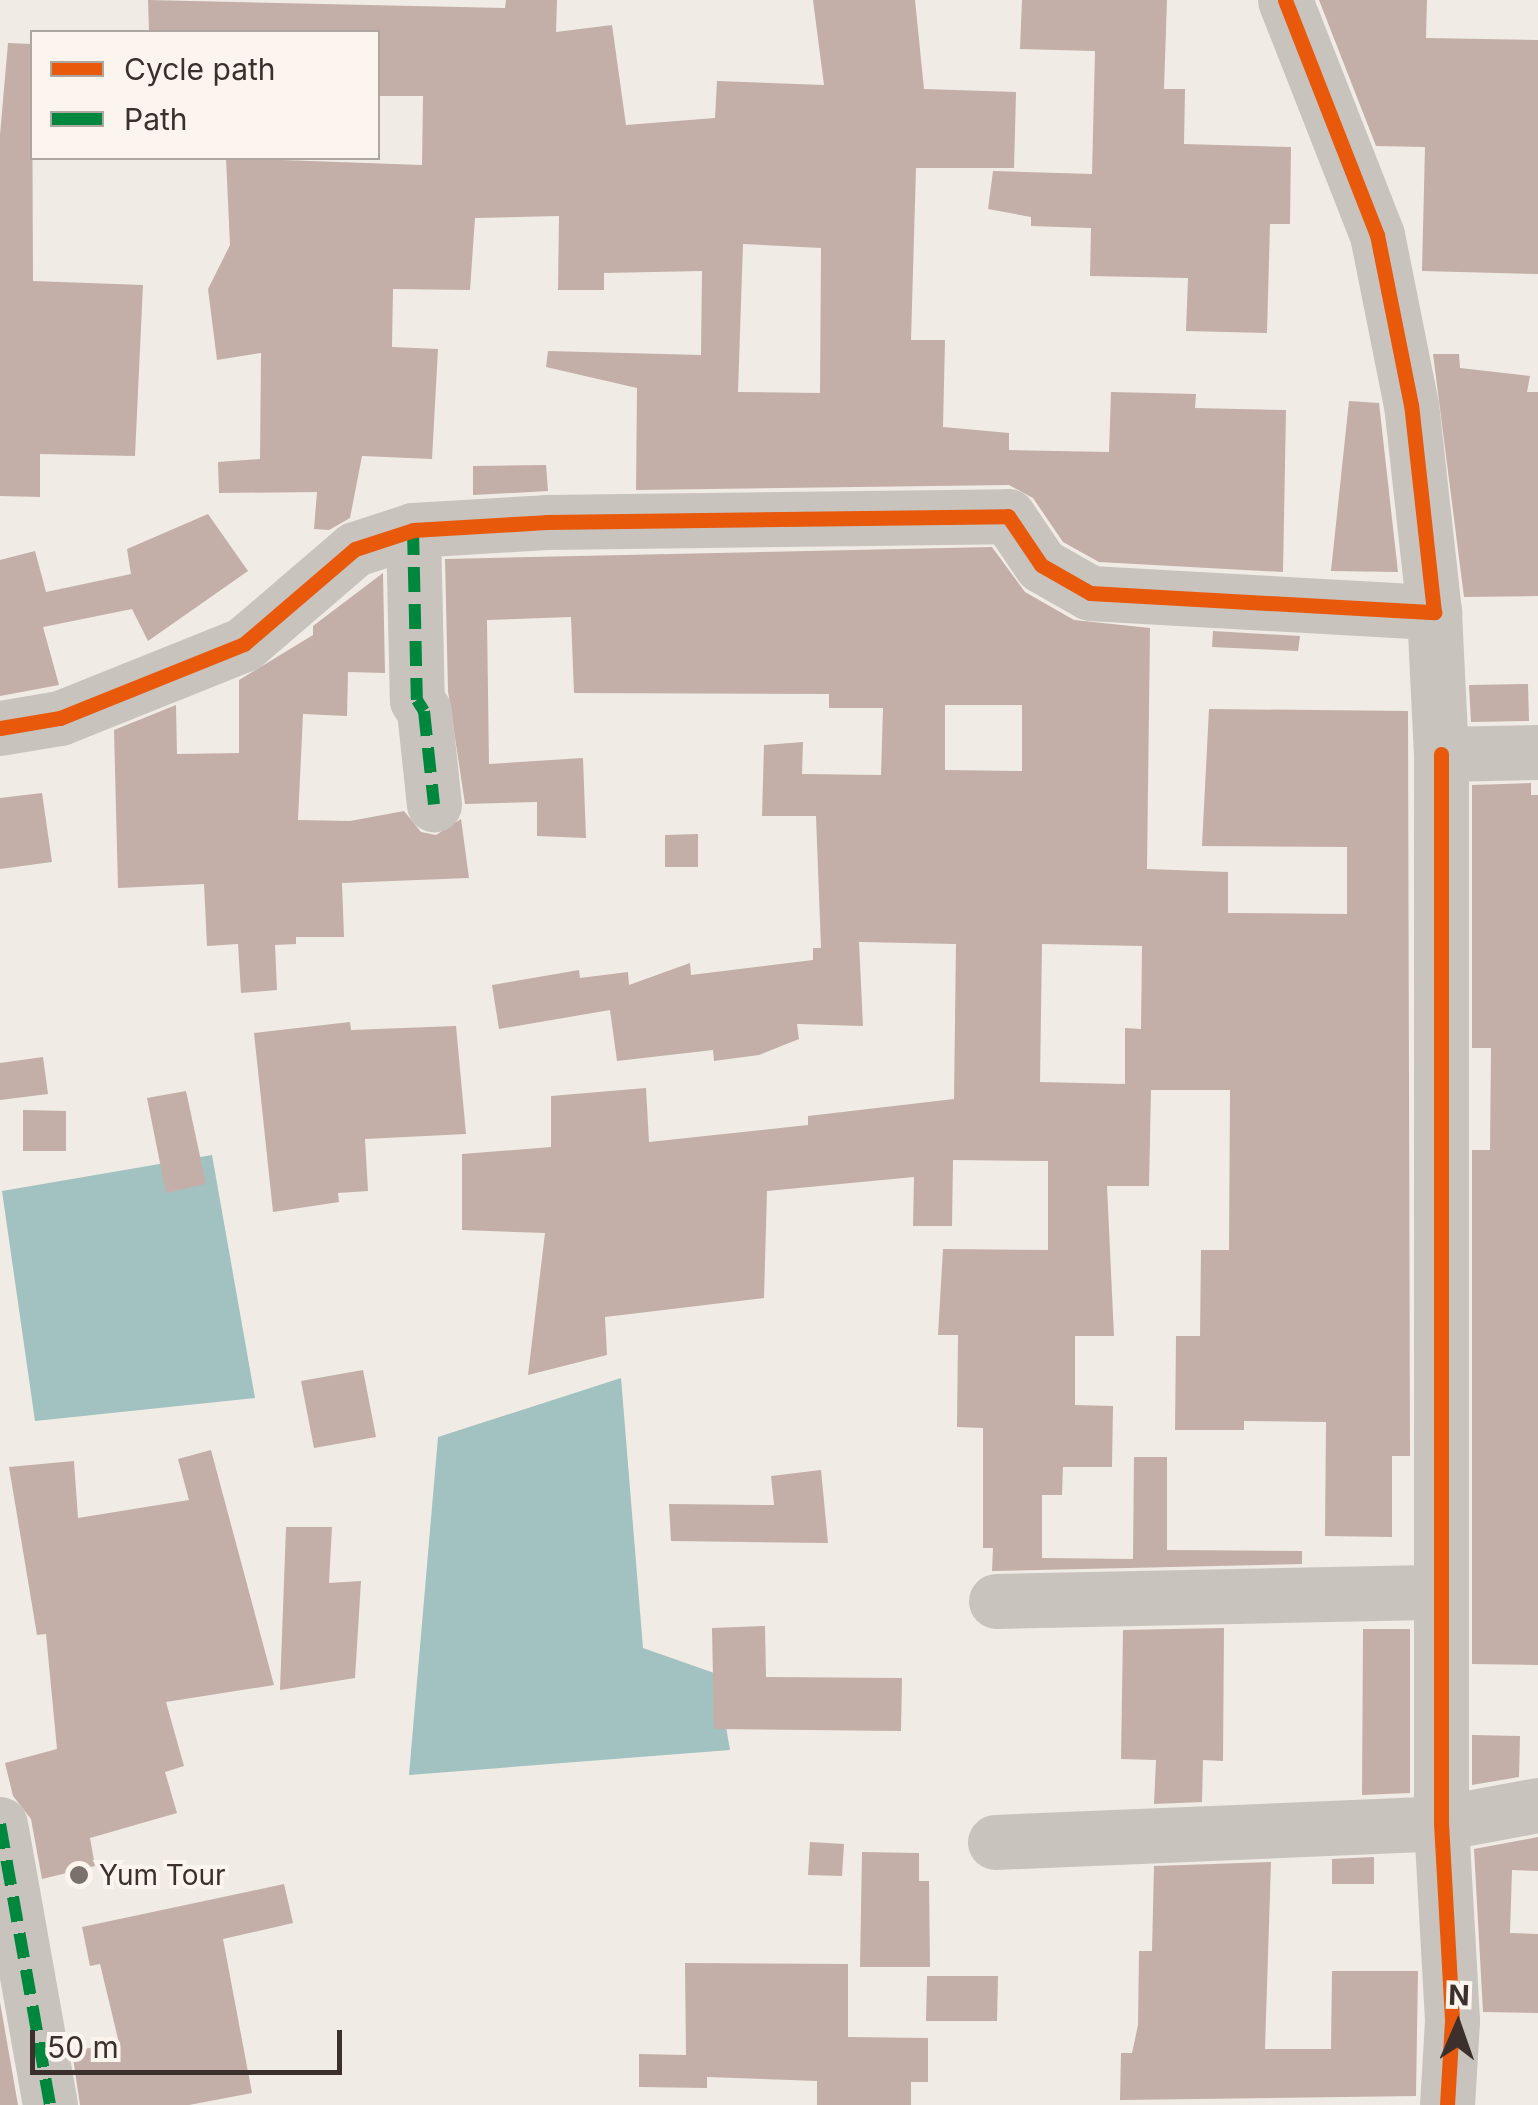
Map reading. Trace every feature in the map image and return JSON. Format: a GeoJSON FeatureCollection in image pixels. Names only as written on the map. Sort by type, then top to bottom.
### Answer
{"type":"FeatureCollection","features":[{"type":"Feature","properties":{"kind":"street"},"geometry":{"type":"LineString","coordinates":[[1284,0],[1377,236],[1411,405],[1434,612],[1441,754],[1441,1823],[1451,1922],[1447,2105]]}},
{"type":"Feature","properties":{"kind":"street"},"geometry":{"type":"LineString","coordinates":[[0,728],[60,718],[244,644],[355,549],[413,530],[546,522],[1008,516],[1040,564],[1090,593],[1434,612]]}},
{"type":"Feature","properties":{"kind":"street"},"geometry":{"type":"LineString","coordinates":[[413,530],[417,700],[424,711],[434,804]]}},
{"type":"Feature","properties":{"kind":"street"},"geometry":{"type":"LineString","coordinates":[[1441,754],[1538,752]]}},
{"type":"Feature","properties":{"kind":"street"},"geometry":{"type":"LineString","coordinates":[[996,1602],[1440,1592]]}},
{"type":"Feature","properties":{"kind":"street"},"geometry":{"type":"LineString","coordinates":[[995,1842],[1441,1823],[1538,1805]]}},
{"type":"Feature","properties":{"kind":"street"},"geometry":{"type":"LineString","coordinates":[[0,1824],[50,2105]]}},
{"type":"Feature","properties":{"kind":"water"},"geometry":{"type":"Polygon","coordinates":[[[212,1155],[255,1398],[35,1421],[2,1191],[212,1155]]]}},
{"type":"Feature","properties":{"kind":"water"},"geometry":{"type":"Polygon","coordinates":[[[621,1378],[643,1648],[717,1674],[730,1750],[409,1775],[438,1437],[621,1378]]]}},
{"type":"Feature","properties":{"kind":"building"},"geometry":{"type":"Polygon","coordinates":[[[148,0],[505,8],[506,0],[557,0],[556,32],[612,25],[626,125],[715,118],[717,81],[824,85],[813,0],[915,0],[924,89],[1016,92],[1014,168],[916,168],[911,340],[945,340],[943,427],[1009,433],[1009,450],[1109,452],[1111,392],[1196,394],[1195,408],[1286,410],[1283,572],[1099,562],[1063,542],[1033,498],[1009,485],[636,490],[637,388],[546,367],[548,351],[701,355],[702,271],[604,273],[604,290],[558,290],[559,216],[475,218],[470,290],[393,289],[392,347],[438,349],[432,459],[362,456],[350,518],[329,530],[314,529],[317,492],[219,493],[218,462],[260,459],[261,353],[217,360],[208,289],[230,245],[226,160],[422,165],[423,96],[380,96],[380,30],[149,30],[148,0]],[[743,244],[738,392],[820,393],[821,248],[743,244]]]}},
{"type":"Feature","properties":{"kind":"building"},"geometry":{"type":"Polygon","coordinates":[[[1022,0],[1167,0],[1164,89],[1185,89],[1184,144],[1291,147],[1290,224],[1270,224],[1267,333],[1186,331],[1188,278],[1090,276],[1091,228],[1031,226],[1031,217],[988,209],[993,171],[1092,174],[1095,51],[1020,49],[1022,0]]]}},
{"type":"Feature","properties":{"kind":"building"},"geometry":{"type":"Polygon","coordinates":[[[1319,0],[1427,0],[1426,38],[1538,40],[1538,274],[1422,271],[1425,147],[1376,146],[1319,0]]]}},
{"type":"Feature","properties":{"kind":"building"},"geometry":{"type":"Polygon","coordinates":[[[8,43],[30,44],[33,281],[143,285],[135,456],[40,454],[40,497],[0,496],[0,135],[8,43]]]}},
{"type":"Feature","properties":{"kind":"building"},"geometry":{"type":"Polygon","coordinates":[[[1433,354],[1459,354],[1460,368],[1530,376],[1527,392],[1538,392],[1538,596],[1464,597],[1433,354]]]}},
{"type":"Feature","properties":{"kind":"building"},"geometry":{"type":"Polygon","coordinates":[[[1349,401],[1379,403],[1398,572],[1331,571],[1349,401]]]}},
{"type":"Feature","properties":{"kind":"building"},"geometry":{"type":"Polygon","coordinates":[[[546,465],[548,491],[473,495],[473,466],[546,465]]]}},
{"type":"Feature","properties":{"kind":"building"},"geometry":{"type":"Polygon","coordinates":[[[208,514],[248,571],[148,641],[132,609],[43,627],[59,685],[0,696],[0,560],[35,551],[46,592],[131,574],[127,549],[208,514]]]}},
{"type":"Feature","properties":{"kind":"building"},"geometry":{"type":"Polygon","coordinates":[[[992,547],[1025,592],[1074,620],[1150,628],[1147,869],[1228,872],[1228,913],[1347,914],[1347,847],[1202,846],[1209,709],[1408,711],[1410,1456],[1392,1456],[1392,1537],[1325,1536],[1326,1422],[1244,1421],[1244,1430],[1175,1430],[1176,1336],[1200,1336],[1201,1250],[1229,1250],[1230,1090],[1151,1090],[1149,1186],[1107,1186],[1114,1336],[1075,1336],[1075,1405],[1113,1406],[1112,1467],[1063,1467],[1062,1495],[1042,1495],[1042,1558],[1133,1559],[1134,1457],[1167,1457],[1167,1550],[1302,1551],[1302,1564],[992,1571],[993,1548],[983,1548],[983,1428],[957,1427],[958,1335],[938,1335],[943,1249],[1048,1250],[1048,1161],[953,1160],[952,1226],[913,1226],[914,1177],[767,1191],[764,1298],[605,1317],[607,1355],[528,1375],[545,1233],[462,1230],[462,1154],[551,1147],[551,1096],[646,1088],[649,1142],[808,1125],[808,1116],[954,1099],[956,944],[859,942],[863,1026],[797,1024],[799,1039],[759,1055],[714,1061],[713,1050],[617,1061],[610,1010],[499,1029],[492,985],[579,970],[580,978],[628,972],[629,985],[690,963],[691,975],[813,960],[813,948],[821,948],[816,816],[762,816],[764,745],[803,742],[802,774],[881,775],[883,708],[829,708],[829,694],[574,693],[571,617],[487,620],[489,764],[583,758],[586,838],[537,836],[537,802],[465,804],[448,691],[445,559],[992,547]],[[945,705],[945,770],[1022,771],[1022,705],[945,705]],[[1042,944],[1040,1082],[1125,1084],[1125,1028],[1141,1029],[1142,946],[1042,944]]]}},
{"type":"Feature","properties":{"kind":"building"},"geometry":{"type":"Polygon","coordinates":[[[383,573],[385,673],[348,672],[347,716],[303,714],[298,820],[350,821],[404,811],[421,832],[436,835],[461,819],[469,878],[342,883],[344,937],[296,937],[296,944],[275,945],[277,990],[241,993],[238,944],[207,946],[204,884],[118,888],[114,730],[176,705],[177,754],[239,753],[239,680],[313,635],[313,626],[383,573]]]}},
{"type":"Feature","properties":{"kind":"building"},"geometry":{"type":"Polygon","coordinates":[[[1213,631],[1300,636],[1298,651],[1212,647],[1213,631]]]}},
{"type":"Feature","properties":{"kind":"building"},"geometry":{"type":"Polygon","coordinates":[[[1528,684],[1529,721],[1471,722],[1469,685],[1528,684]]]}},
{"type":"Feature","properties":{"kind":"building"},"geometry":{"type":"Polygon","coordinates":[[[1531,783],[1531,795],[1538,795],[1538,1665],[1472,1664],[1472,1150],[1490,1150],[1491,1048],[1472,1048],[1472,785],[1531,783]]]}},
{"type":"Feature","properties":{"kind":"building"},"geometry":{"type":"Polygon","coordinates":[[[42,793],[52,862],[0,869],[0,798],[42,793]]]}},
{"type":"Feature","properties":{"kind":"building"},"geometry":{"type":"Polygon","coordinates":[[[698,834],[698,867],[665,867],[665,835],[698,834]]]}},
{"type":"Feature","properties":{"kind":"building"},"geometry":{"type":"Polygon","coordinates":[[[350,1022],[351,1030],[456,1026],[466,1134],[365,1139],[368,1191],[338,1193],[339,1202],[273,1212],[254,1033],[350,1022]]]}},
{"type":"Feature","properties":{"kind":"building"},"geometry":{"type":"Polygon","coordinates":[[[43,1057],[48,1094],[0,1100],[0,1063],[43,1057]]]}},
{"type":"Feature","properties":{"kind":"building"},"geometry":{"type":"Polygon","coordinates":[[[186,1091],[206,1184],[166,1193],[147,1098],[186,1091]]]}},
{"type":"Feature","properties":{"kind":"building"},"geometry":{"type":"Polygon","coordinates":[[[23,1110],[66,1111],[66,1151],[23,1151],[23,1110]]]}},
{"type":"Feature","properties":{"kind":"building"},"geometry":{"type":"Polygon","coordinates":[[[363,1370],[376,1437],[314,1448],[301,1381],[363,1370]]]}},
{"type":"Feature","properties":{"kind":"building"},"geometry":{"type":"Polygon","coordinates":[[[211,1450],[274,1685],[166,1702],[184,1766],[165,1772],[177,1813],[90,1838],[95,1866],[42,1879],[31,1819],[13,1796],[5,1763],[57,1749],[46,1634],[37,1635],[9,1467],[74,1461],[78,1518],[189,1500],[178,1459],[211,1450]]]}},
{"type":"Feature","properties":{"kind":"building"},"geometry":{"type":"Polygon","coordinates":[[[821,1470],[828,1543],[671,1541],[669,1504],[774,1505],[771,1476],[821,1470]]]}},
{"type":"Feature","properties":{"kind":"building"},"geometry":{"type":"Polygon","coordinates":[[[286,1527],[332,1527],[329,1583],[361,1581],[355,1678],[280,1690],[286,1527]]]}},
{"type":"Feature","properties":{"kind":"building"},"geometry":{"type":"Polygon","coordinates":[[[765,1626],[766,1677],[902,1678],[901,1731],[714,1729],[712,1628],[765,1626]]]}},
{"type":"Feature","properties":{"kind":"building"},"geometry":{"type":"Polygon","coordinates":[[[1224,1628],[1223,1761],[1203,1760],[1202,1802],[1154,1804],[1156,1760],[1121,1759],[1123,1630],[1224,1628]]]}},
{"type":"Feature","properties":{"kind":"building"},"geometry":{"type":"Polygon","coordinates":[[[1363,1629],[1410,1629],[1410,1793],[1362,1795],[1363,1629]]]}},
{"type":"Feature","properties":{"kind":"building"},"geometry":{"type":"Polygon","coordinates":[[[1472,1735],[1520,1736],[1519,1777],[1472,1785],[1472,1735]]]}},
{"type":"Feature","properties":{"kind":"building"},"geometry":{"type":"Polygon","coordinates":[[[1538,1837],[1538,1871],[1512,1870],[1510,1933],[1538,1934],[1538,2013],[1483,2012],[1474,1849],[1538,1837]]]}},
{"type":"Feature","properties":{"kind":"building"},"geometry":{"type":"Polygon","coordinates":[[[810,1842],[844,1844],[842,1876],[808,1875],[810,1842]]]}},
{"type":"Feature","properties":{"kind":"building"},"geometry":{"type":"Polygon","coordinates":[[[862,1852],[919,1853],[919,1881],[929,1881],[930,1967],[860,1967],[862,1852]]]}},
{"type":"Feature","properties":{"kind":"building"},"geometry":{"type":"Polygon","coordinates":[[[1374,1857],[1374,1884],[1332,1884],[1332,1859],[1374,1857]]]}},
{"type":"Feature","properties":{"kind":"building"},"geometry":{"type":"Polygon","coordinates":[[[1271,1862],[1265,2049],[1331,2049],[1332,1971],[1418,1971],[1416,2096],[1120,2100],[1121,2053],[1132,2053],[1138,2025],[1139,1951],[1152,1951],[1154,1866],[1271,1862]]]}},
{"type":"Feature","properties":{"kind":"building"},"geometry":{"type":"Polygon","coordinates":[[[284,1884],[293,1923],[223,1939],[252,2093],[189,2105],[80,2105],[72,2051],[119,2043],[100,1964],[90,1966],[82,1927],[284,1884]]]}},
{"type":"Feature","properties":{"kind":"building"},"geometry":{"type":"Polygon","coordinates":[[[685,1963],[848,1964],[848,2037],[928,2038],[928,2082],[911,2082],[911,2105],[817,2105],[817,2081],[707,2077],[707,2088],[639,2087],[639,2054],[686,2055],[685,1963]]]}},
{"type":"Feature","properties":{"kind":"building"},"geometry":{"type":"Polygon","coordinates":[[[927,1976],[998,1976],[997,2021],[926,2021],[927,1976]]]}},
{"type":"Feature","properties":{"kind":"building"},"geometry":{"type":"Polygon","coordinates":[[[0,2002],[18,2105],[0,2105],[0,2002]]]}},
{"type":"Feature","properties":{"kind":"marked path"},"geometry":{"type":"LineString","coordinates":[[413,530],[417,700],[424,711],[434,804]]}},
{"type":"Feature","properties":{"kind":"marked path"},"geometry":{"type":"LineString","coordinates":[[0,1824],[50,2105]]}},
{"type":"Feature","properties":{"kind":"cycle path"},"geometry":{"type":"LineString","coordinates":[[0,728],[60,718],[244,644],[355,549],[413,530],[546,522],[1008,516],[1041,565],[1090,593],[1434,612],[1411,405],[1377,235],[1285,0]]}},
{"type":"Feature","properties":{"kind":"cycle path"},"geometry":{"type":"LineString","coordinates":[[1441,754],[1441,1823],[1452,2021],[1447,2105]]}},
{"type":"Feature","properties":{"kind":"place","name":"Yum Tour"},"geometry":{"type":"Point","coordinates":[79,1875]}}]}
